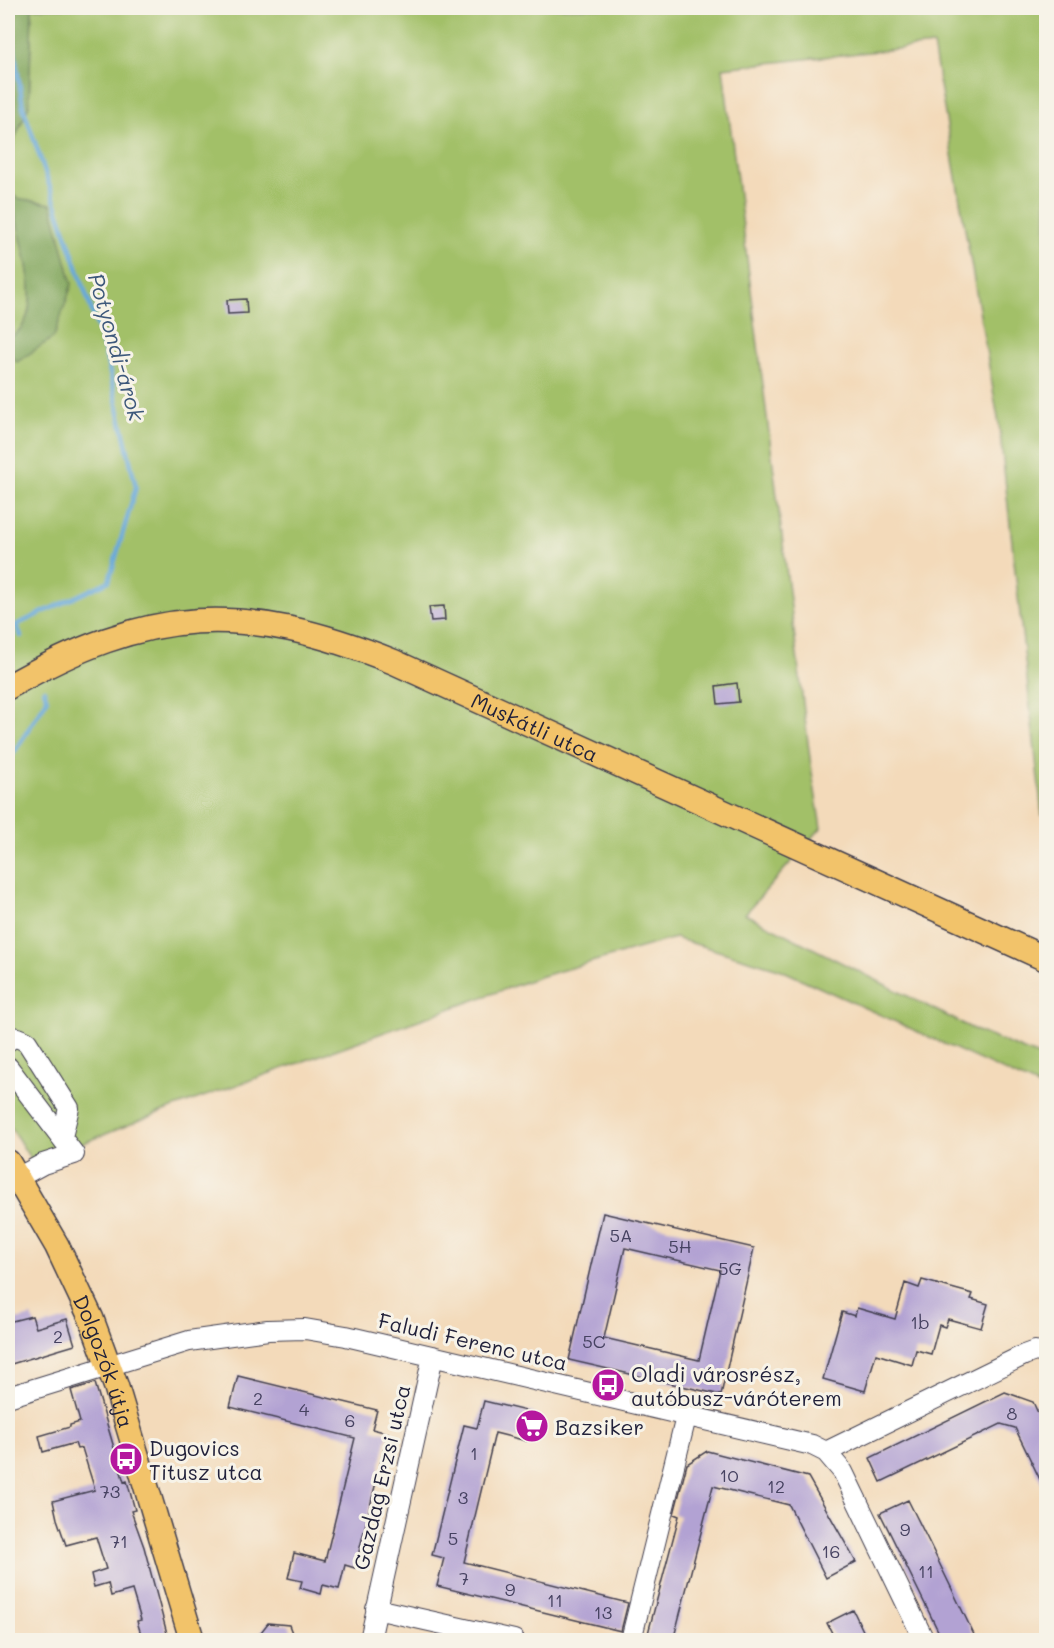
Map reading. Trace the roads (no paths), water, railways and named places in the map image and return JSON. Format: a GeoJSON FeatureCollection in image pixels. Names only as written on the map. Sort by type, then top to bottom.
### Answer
{"type":"FeatureCollection","features":[{"type":"Feature","properties":{"kind":"main road","name":"Muskátli utca"},"geometry":{"type":"LineString","coordinates":[[8,687],[82,648],[147,627],[225,620],[312,632],[405,667],[1047,959]]}},
{"type":"Feature","properties":{"kind":"main road","name":"Dolgozók útja"},"geometry":{"type":"LineString","coordinates":[[12,1170],[57,1246],[92,1318],[192,1641]]}},
{"type":"Feature","properties":{"kind":"street"},"geometry":{"type":"LineString","coordinates":[[8,1041],[12,1037],[27,1042],[69,1108],[62,1137]]}},
{"type":"Feature","properties":{"kind":"street"},"geometry":{"type":"LineString","coordinates":[[8,1067],[74,1154],[43,1164],[12,1170]]}},
{"type":"Feature","properties":{"kind":"street","name":"Faludi Ferenc utca"},"geometry":{"type":"LineString","coordinates":[[109,1367],[189,1341],[268,1330],[305,1329],[433,1356],[812,1445],[826,1452]]}},
{"type":"Feature","properties":{"kind":"street"},"geometry":{"type":"LineString","coordinates":[[924,1641],[843,1472],[826,1452],[1024,1355],[1035,1351],[1047,1353]]}},
{"type":"Feature","properties":{"kind":"street","name":"Gazdag Erzsi utca"},"geometry":{"type":"LineString","coordinates":[[370,1641],[433,1356]]}},
{"type":"Feature","properties":{"kind":"street"},"geometry":{"type":"LineString","coordinates":[[8,1397],[109,1367]]}},
{"type":"Feature","properties":{"kind":"street"},"geometry":{"type":"LineString","coordinates":[[631,1641],[686,1417]]}},
{"type":"Feature","properties":{"kind":"street"},"geometry":{"type":"LineString","coordinates":[[376,1609],[514,1641]]}},
{"type":"Feature","properties":{"kind":"waterway","name":"Potyondi-árok"},"geometry":{"type":"LineString","coordinates":[[8,11],[23,107],[104,347],[136,487],[109,581],[16,625],[21,636]]}},
{"type":"Feature","properties":{"kind":"waterway","name":"Potyondi-árok"},"geometry":{"type":"LineString","coordinates":[[8,762],[47,700],[44,690]]}},
{"type":"Feature","properties":{"kind":"place","name":"Oladi városrész, autóbusz-váróterem"},"geometry":{"type":"Point","coordinates":[608,1385]}},
{"type":"Feature","properties":{"kind":"place","name":"Bazsiker"},"geometry":{"type":"Point","coordinates":[532,1426]}},
{"type":"Feature","properties":{"kind":"place","name":"Dugovics Titusz utca"},"geometry":{"type":"Point","coordinates":[126,1459]}}]}
